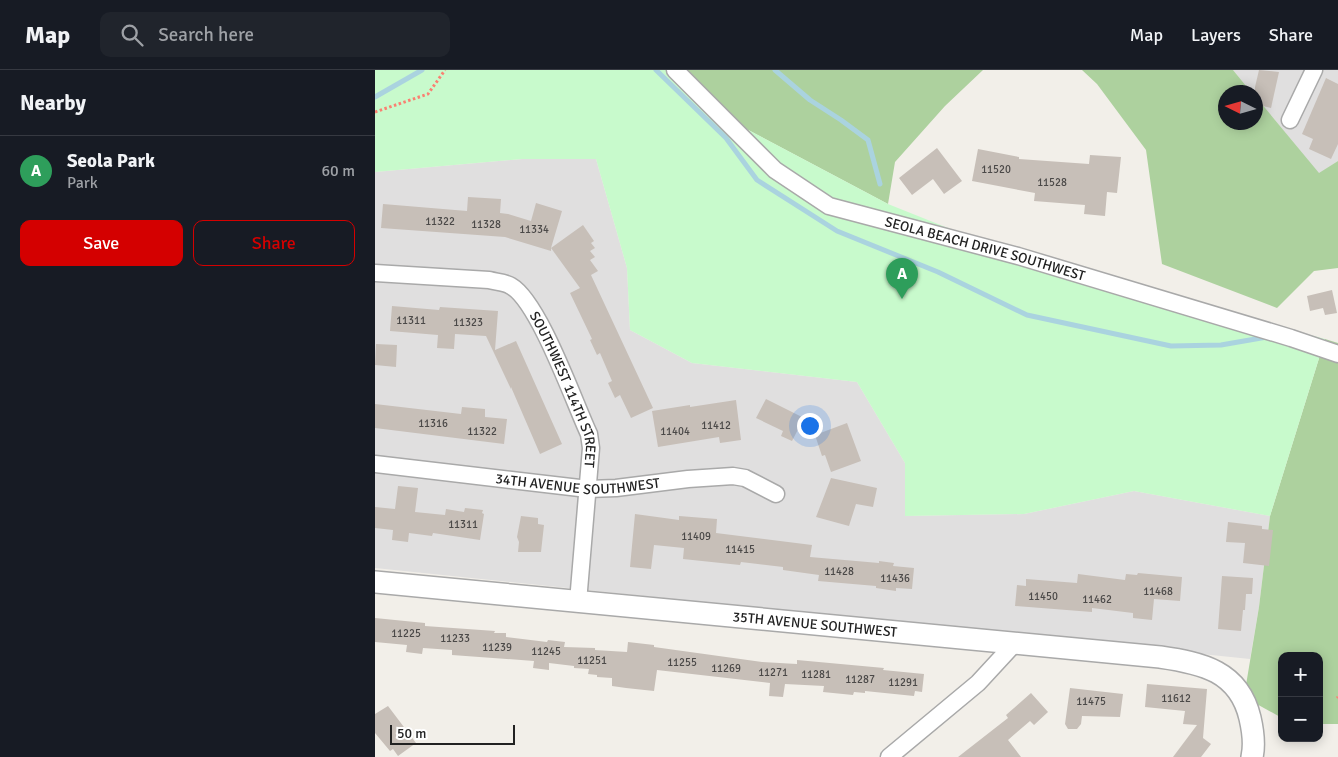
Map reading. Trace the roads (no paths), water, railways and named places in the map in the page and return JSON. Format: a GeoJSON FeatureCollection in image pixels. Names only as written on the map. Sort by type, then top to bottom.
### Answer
{"type":"FeatureCollection","features":[{"type":"Feature","properties":{"kind":"street","name":"SEOLA BEACH DRIVE SOUTHWEST"},"geometry":{"type":"LineString","coordinates":[[675,70],[775,170],[829,206],[1018,256],[1291,338],[1338,354]]}},
{"type":"Feature","properties":{"kind":"street"},"geometry":{"type":"LineString","coordinates":[[1290,120],[1314,70]]}},
{"type":"Feature","properties":{"kind":"street","name":"SOUTHWEST 114TH STREET"},"geometry":{"type":"LineString","coordinates":[[375,273],[489,280],[512,286],[530,305],[543,329],[589,434],[591,448],[578,602]]}},
{"type":"Feature","properties":{"kind":"street","name":"34TH AVENUE SOUTHWEST"},"geometry":{"type":"LineString","coordinates":[[375,464],[588,489],[616,488],[688,479],[733,476],[745,478],[776,494]]}},
{"type":"Feature","properties":{"kind":"street","name":"35TH AVENUE SOUTHWEST"},"geometry":{"type":"LineString","coordinates":[[375,582],[1185,660],[1221,674],[1244,697],[1254,735],[1252,757]]}},
{"type":"Feature","properties":{"kind":"street"},"geometry":{"type":"LineString","coordinates":[[889,757],[978,683],[1014,644]]}},
{"type":"Feature","properties":{"kind":"waterway"},"geometry":{"type":"LineString","coordinates":[[375,97],[422,70]]}},
{"type":"Feature","properties":{"kind":"waterway"},"geometry":{"type":"LineString","coordinates":[[656,70],[726,138],[757,180],[837,231],[938,272],[1027,315],[1171,346],[1221,345],[1267,337]]}},
{"type":"Feature","properties":{"kind":"waterway"},"geometry":{"type":"LineString","coordinates":[[775,70],[810,100],[868,140],[880,184]]}},
{"type":"Feature","properties":{"kind":"place","name":"Seola Park"},"geometry":{"type":"Point","coordinates":[902,299]}}]}
